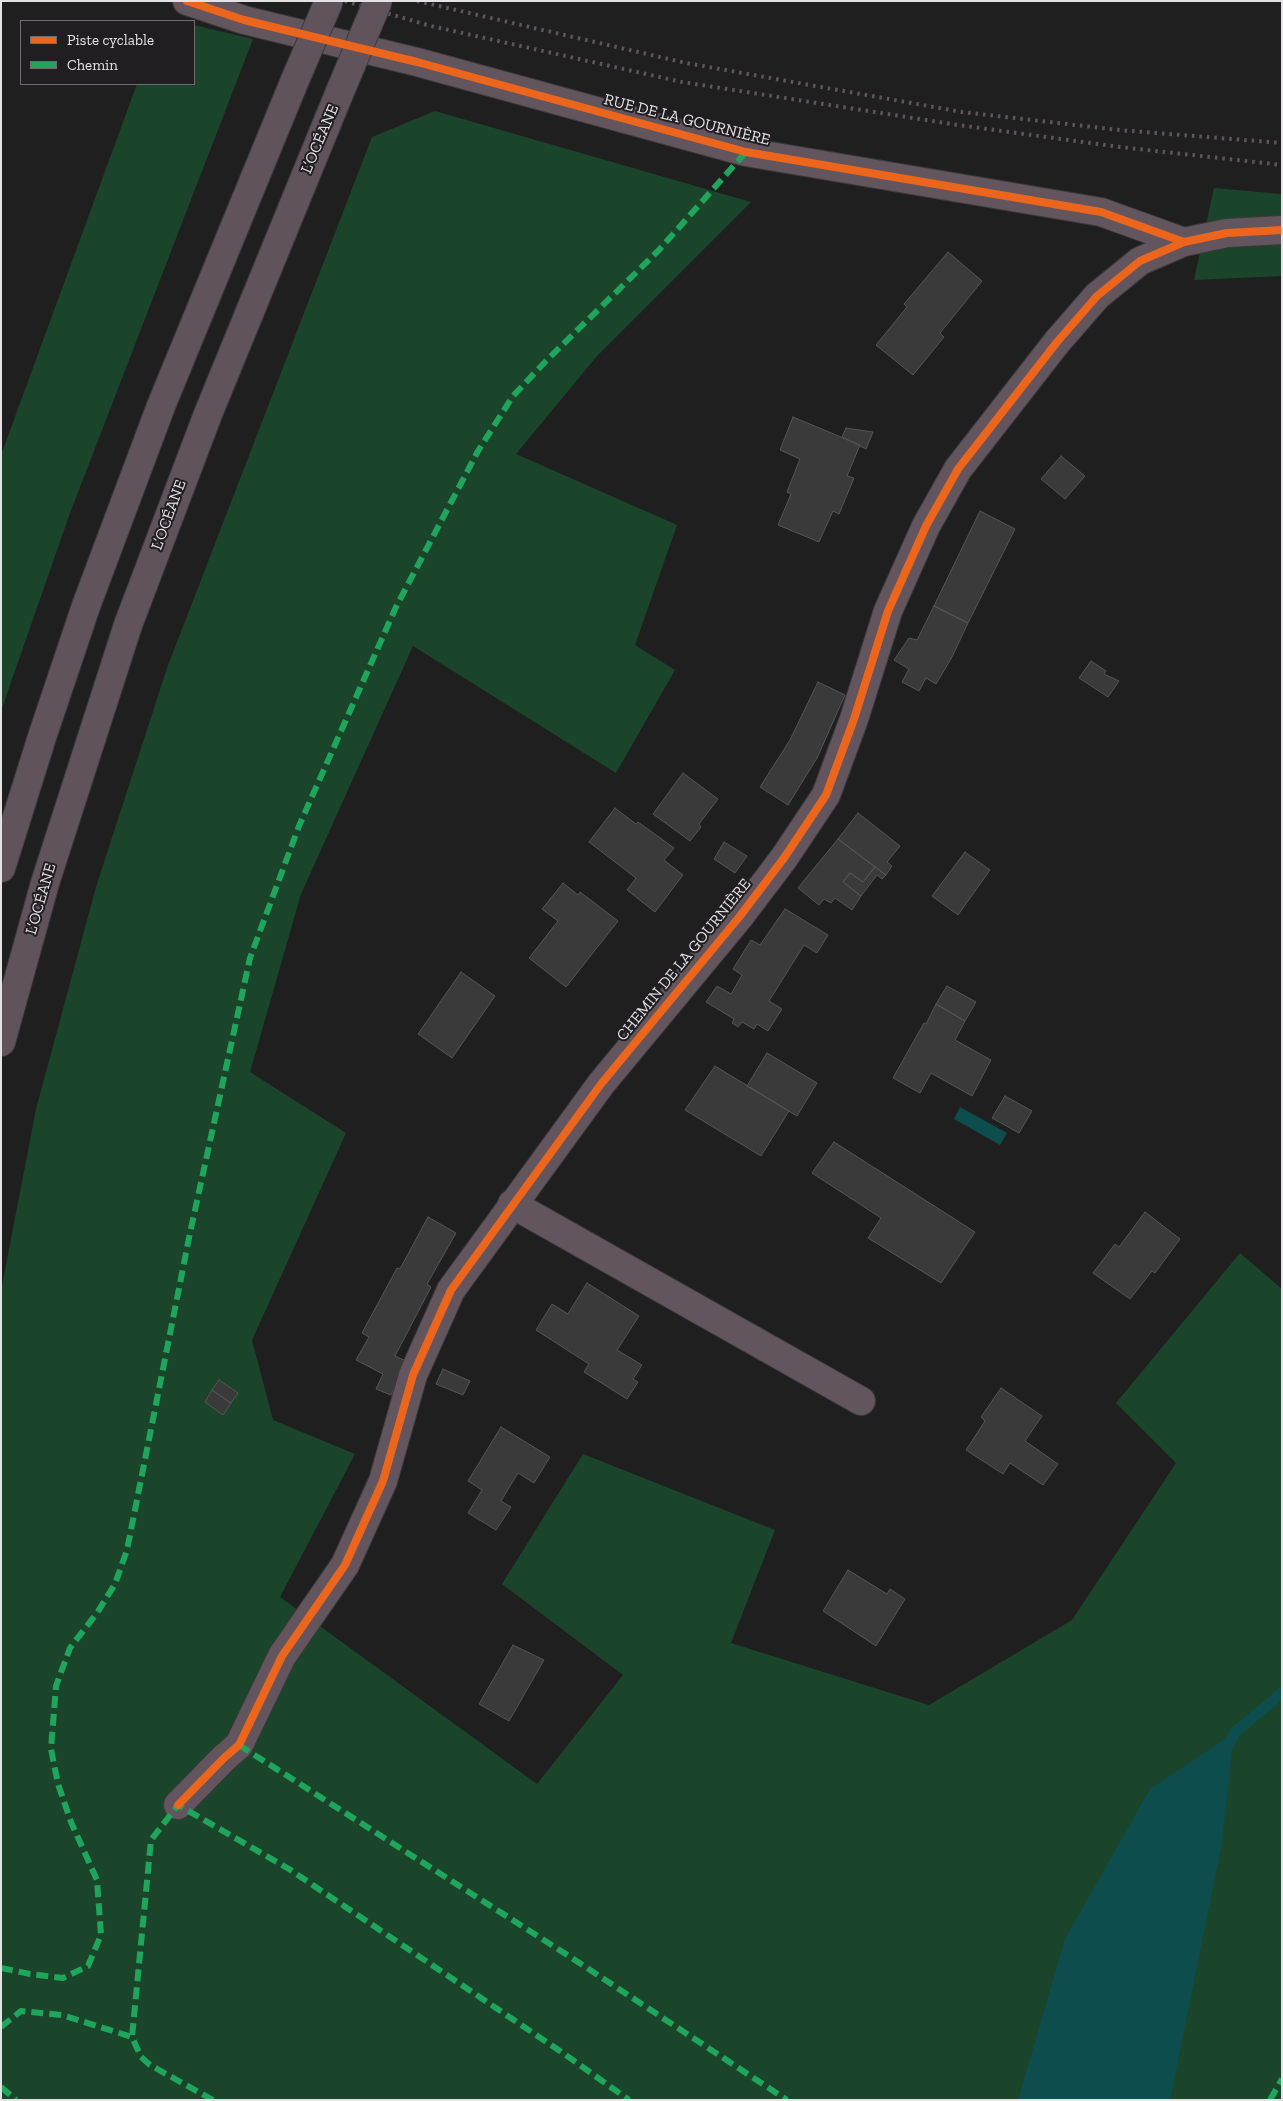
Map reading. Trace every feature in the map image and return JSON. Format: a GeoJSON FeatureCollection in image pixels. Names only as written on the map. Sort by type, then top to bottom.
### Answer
{"type":"FeatureCollection","features":[{"type":"Feature","properties":{"kind":"highway"},"geometry":{"type":"LineString","coordinates":[[1,868],[83,615],[147,442],[328,1]]}},
{"type":"Feature","properties":{"kind":"highway","name":"L’OCÉANE"},"geometry":{"type":"LineString","coordinates":[[1,1042],[48,873],[128,625],[208,414],[378,1]]}},
{"type":"Feature","properties":{"kind":"street","name":"RUE DE LA GOURNIÈRE"},"geometry":{"type":"LineString","coordinates":[[187,1],[244,20],[417,62],[746,152],[1101,212],[1184,242]]}},
{"type":"Feature","properties":{"kind":"street","name":"CHEMIN DE LA GOURNIÈRE"},"geometry":{"type":"LineString","coordinates":[[178,1805],[224,1758],[239,1746],[282,1656],[345,1565],[383,1481],[413,1376],[451,1290],[601,1084],[745,909],[784,858],[826,795],[854,719],[888,611],[926,526],[958,469],[1057,342],[1097,296],[1140,261],[1184,242],[1227,233],[1282,230]]}},
{"type":"Feature","properties":{"kind":"street"},"geometry":{"type":"LineString","coordinates":[[512,1204],[861,1401]]}},
{"type":"Feature","properties":{"kind":"green space"},"geometry":{"type":"Polygon","coordinates":[[[195,25],[253,39],[70,513],[1,711],[1,455],[137,85],[195,85],[195,25]]]}},
{"type":"Feature","properties":{"kind":"green space"},"geometry":{"type":"Polygon","coordinates":[[[435,111],[751,202],[597,356],[516,454],[677,525],[635,645],[675,670],[616,773],[413,646],[301,894],[250,1072],[346,1133],[252,1340],[273,1420],[355,1454],[280,1597],[537,1784],[623,1675],[502,1584],[583,1454],[775,1530],[731,1643],[929,1705],[1072,1620],[1176,1463],[1116,1403],[1240,1253],[1282,1289],[1282,2100],[1,2100],[1,1291],[36,1109],[96,887],[167,668],[372,137],[435,111]]]}},
{"type":"Feature","properties":{"kind":"green space"},"geometry":{"type":"Polygon","coordinates":[[[1214,188],[1282,194],[1282,276],[1194,280],[1214,188]]]}},
{"type":"Feature","properties":{"kind":"water"},"geometry":{"type":"Polygon","coordinates":[[[960,1107],[1007,1133],[1000,1145],[954,1119],[960,1107]]]}},
{"type":"Feature","properties":{"kind":"water"},"geometry":{"type":"Polygon","coordinates":[[[1234,1733],[1222,1842],[1170,2100],[1018,2100],[1065,1939],[1150,1789],[1234,1733]]]}},
{"type":"Feature","properties":{"kind":"building"},"geometry":{"type":"Polygon","coordinates":[[[948,252],[982,281],[940,333],[944,337],[913,375],[876,345],[907,307],[904,304],[948,252]]]}},
{"type":"Feature","properties":{"kind":"building"},"geometry":{"type":"Polygon","coordinates":[[[793,417],[860,445],[847,476],[854,478],[839,514],[833,511],[819,542],[778,525],[791,494],[787,492],[800,459],[780,450],[793,417]]]}},
{"type":"Feature","properties":{"kind":"building"},"geometry":{"type":"Polygon","coordinates":[[[846,428],[873,432],[866,449],[842,437],[846,428]]]}},
{"type":"Feature","properties":{"kind":"building"},"geometry":{"type":"Polygon","coordinates":[[[1061,456],[1085,476],[1065,499],[1041,479],[1061,456]]]}},
{"type":"Feature","properties":{"kind":"building"},"geometry":{"type":"Polygon","coordinates":[[[980,511],[1015,529],[968,623],[934,606],[980,511]]]}},
{"type":"Feature","properties":{"kind":"building"},"geometry":{"type":"Polygon","coordinates":[[[934,606],[968,623],[952,657],[936,684],[926,678],[919,691],[902,682],[909,669],[894,660],[909,638],[917,640],[934,606]]]}},
{"type":"Feature","properties":{"kind":"building"},"geometry":{"type":"Polygon","coordinates":[[[1091,661],[1106,671],[1104,674],[1119,681],[1108,697],[1079,678],[1091,661]]]}},
{"type":"Feature","properties":{"kind":"building"},"geometry":{"type":"Polygon","coordinates":[[[818,682],[845,695],[817,758],[788,805],[760,787],[790,740],[818,682]]]}},
{"type":"Feature","properties":{"kind":"building"},"geometry":{"type":"Polygon","coordinates":[[[683,773],[718,799],[699,824],[701,827],[690,841],[653,814],[683,773]]]}},
{"type":"Feature","properties":{"kind":"building"},"geometry":{"type":"Polygon","coordinates":[[[615,808],[674,848],[664,860],[683,875],[655,912],[627,890],[636,878],[589,842],[615,808]]]}},
{"type":"Feature","properties":{"kind":"building"},"geometry":{"type":"Polygon","coordinates":[[[858,813],[900,846],[887,862],[892,866],[886,875],[838,839],[858,813]]]}},
{"type":"Feature","properties":{"kind":"building"},"geometry":{"type":"Polygon","coordinates":[[[838,839],[875,867],[863,882],[850,873],[843,882],[861,896],[852,910],[835,898],[831,903],[824,899],[819,905],[798,888],[838,839]]]}},
{"type":"Feature","properties":{"kind":"building"},"geometry":{"type":"Polygon","coordinates":[[[724,842],[747,856],[735,873],[714,859],[724,842]]]}},
{"type":"Feature","properties":{"kind":"building"},"geometry":{"type":"Polygon","coordinates":[[[965,852],[990,870],[958,915],[932,896],[965,852]]]}},
{"type":"Feature","properties":{"kind":"building"},"geometry":{"type":"Polygon","coordinates":[[[875,867],[886,875],[882,879],[877,875],[861,896],[843,882],[850,873],[863,882],[875,867]]]}},
{"type":"Feature","properties":{"kind":"building"},"geometry":{"type":"Polygon","coordinates":[[[563,883],[578,895],[580,892],[618,921],[566,987],[529,958],[558,921],[542,909],[563,883]]]}},
{"type":"Feature","properties":{"kind":"building"},"geometry":{"type":"Polygon","coordinates":[[[785,909],[828,935],[817,953],[804,945],[769,1001],[782,1009],[768,1031],[757,1024],[754,1029],[742,1022],[738,1027],[732,1023],[734,1019],[706,1002],[717,986],[731,994],[742,975],[733,969],[751,940],[760,945],[785,909]]]}},
{"type":"Feature","properties":{"kind":"building"},"geometry":{"type":"Polygon","coordinates":[[[461,972],[495,996],[452,1058],[418,1034],[461,972]]]}},
{"type":"Feature","properties":{"kind":"building"},"geometry":{"type":"Polygon","coordinates":[[[947,986],[976,1002],[965,1021],[936,1004],[947,986]]]}},
{"type":"Feature","properties":{"kind":"building"},"geometry":{"type":"Polygon","coordinates":[[[936,1004],[965,1021],[955,1040],[991,1060],[972,1096],[931,1073],[920,1093],[893,1078],[936,1004]]]}},
{"type":"Feature","properties":{"kind":"building"},"geometry":{"type":"Polygon","coordinates":[[[767,1053],[817,1083],[797,1116],[747,1086],[767,1053]]]}},
{"type":"Feature","properties":{"kind":"building"},"geometry":{"type":"Polygon","coordinates":[[[715,1066],[789,1111],[761,1156],[685,1110],[715,1066]]]}},
{"type":"Feature","properties":{"kind":"building"},"geometry":{"type":"Polygon","coordinates":[[[1005,1096],[1032,1111],[1019,1133],[992,1118],[1005,1096]]]}},
{"type":"Feature","properties":{"kind":"building"},"geometry":{"type":"Polygon","coordinates":[[[834,1142],[975,1232],[941,1283],[868,1238],[881,1218],[812,1173],[834,1142]]]}},
{"type":"Feature","properties":{"kind":"building"},"geometry":{"type":"Polygon","coordinates":[[[1145,1212],[1180,1239],[1155,1273],[1152,1271],[1130,1299],[1093,1273],[1115,1244],[1119,1247],[1145,1212]]]}},
{"type":"Feature","properties":{"kind":"building"},"geometry":{"type":"Polygon","coordinates":[[[428,1217],[456,1233],[427,1284],[431,1287],[395,1356],[408,1362],[391,1395],[376,1389],[383,1374],[356,1360],[369,1337],[362,1333],[397,1268],[400,1269],[428,1217]]]}},
{"type":"Feature","properties":{"kind":"building"},"geometry":{"type":"Polygon","coordinates":[[[587,1283],[639,1316],[617,1350],[642,1365],[633,1379],[638,1382],[627,1399],[584,1372],[589,1364],[536,1330],[552,1304],[568,1314],[587,1283]]]}},
{"type":"Feature","properties":{"kind":"building"},"geometry":{"type":"Polygon","coordinates":[[[443,1369],[470,1381],[463,1395],[436,1384],[443,1369]]]}},
{"type":"Feature","properties":{"kind":"building"},"geometry":{"type":"Polygon","coordinates":[[[219,1380],[238,1393],[231,1403],[212,1390],[219,1380]]]}},
{"type":"Feature","properties":{"kind":"building"},"geometry":{"type":"Polygon","coordinates":[[[1001,1388],[1042,1416],[1025,1441],[1058,1464],[1043,1485],[1010,1463],[1003,1474],[966,1450],[985,1421],[981,1417],[1001,1388]]]}},
{"type":"Feature","properties":{"kind":"building"},"geometry":{"type":"Polygon","coordinates":[[[212,1390],[231,1403],[223,1415],[205,1402],[212,1390]]]}},
{"type":"Feature","properties":{"kind":"building"},"geometry":{"type":"Polygon","coordinates":[[[501,1427],[550,1457],[534,1483],[518,1473],[501,1501],[511,1507],[496,1530],[468,1513],[482,1490],[468,1481],[501,1427]]]}},
{"type":"Feature","properties":{"kind":"building"},"geometry":{"type":"Polygon","coordinates":[[[848,1570],[887,1594],[890,1589],[905,1599],[876,1646],[823,1611],[848,1570]]]}},
{"type":"Feature","properties":{"kind":"building"},"geometry":{"type":"Polygon","coordinates":[[[513,1645],[544,1660],[509,1721],[479,1704],[513,1645]]]}},
{"type":"Feature","properties":{"kind":"waterway"},"geometry":{"type":"LineString","coordinates":[[1229,1745],[1234,1733],[1282,1693]]}},
{"type":"Feature","properties":{"kind":"railway"},"geometry":{"type":"LineString","coordinates":[[345,1],[431,26],[682,82],[958,125],[1120,147],[1282,165]]}},
{"type":"Feature","properties":{"kind":"railway"},"geometry":{"type":"LineString","coordinates":[[417,1],[686,63],[962,112],[1119,130],[1282,143]]}},
{"type":"Feature","properties":{"kind":"marked path"},"geometry":{"type":"LineString","coordinates":[[1,1968],[63,1978],[88,1966],[101,1935],[97,1880],[71,1822],[58,1784],[51,1749],[56,1686],[70,1648],[97,1613],[115,1584],[127,1550],[190,1233],[250,958],[299,826],[396,607],[478,451],[513,396],[659,250],[746,152]]}},
{"type":"Feature","properties":{"kind":"marked path"},"geometry":{"type":"LineString","coordinates":[[239,1745],[572,1958],[787,2100]]}},
{"type":"Feature","properties":{"kind":"marked path"},"geometry":{"type":"LineString","coordinates":[[213,2100],[150,2065],[141,2057],[132,2037],[151,1840],[178,1805],[289,1869],[563,2053],[629,2100]]}},
{"type":"Feature","properties":{"kind":"marked path"},"geometry":{"type":"LineString","coordinates":[[1,2027],[21,2011],[62,2015],[132,2037]]}},
{"type":"Feature","properties":{"kind":"marked path"},"geometry":{"type":"LineString","coordinates":[[1270,2100],[1282,2079]]}},
{"type":"Feature","properties":{"kind":"marked path"},"geometry":{"type":"LineString","coordinates":[[1,2087],[16,2100]]}},
{"type":"Feature","properties":{"kind":"cycle path"},"geometry":{"type":"LineString","coordinates":[[187,1],[244,20],[417,62],[746,152],[1101,212],[1184,242]]}},
{"type":"Feature","properties":{"kind":"cycle path"},"geometry":{"type":"LineString","coordinates":[[178,1805],[239,1745],[282,1656],[345,1565],[383,1481],[413,1375],[451,1290],[601,1084],[740,916],[784,858],[826,795],[854,719],[888,611],[926,526],[958,469],[1057,342],[1097,296],[1140,261],[1184,242],[1227,233],[1282,230]]}}]}
